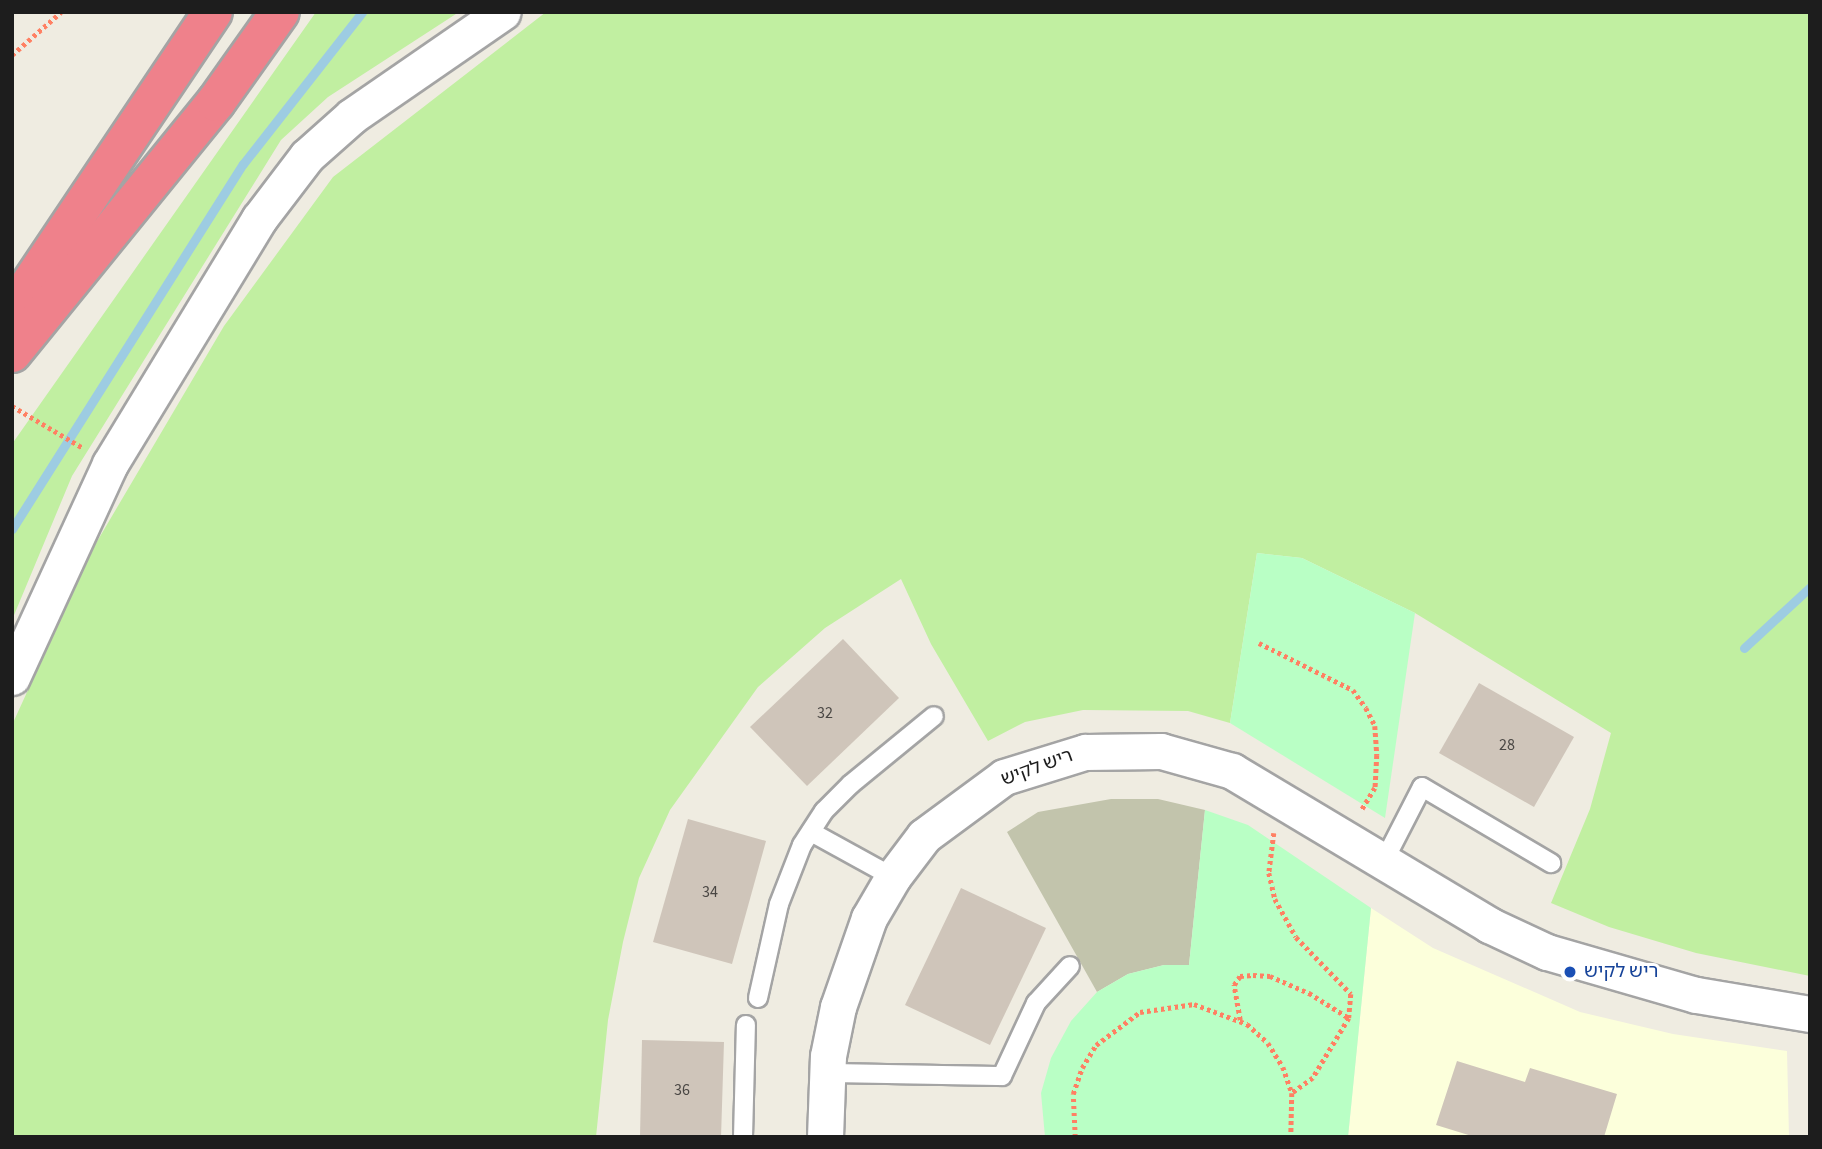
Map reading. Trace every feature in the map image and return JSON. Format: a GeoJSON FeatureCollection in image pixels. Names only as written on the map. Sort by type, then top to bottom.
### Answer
{"type":"FeatureCollection","features":[{"type":"Feature","properties":{"kind":"highway"},"geometry":{"type":"LineString","coordinates":[[12,311],[214,12]]}},
{"type":"Feature","properties":{"kind":"highway"},"geometry":{"type":"LineString","coordinates":[[12,353],[216,102],[280,12]]}},
{"type":"Feature","properties":{"kind":"street"},"geometry":{"type":"LineString","coordinates":[[12,677],[110,464],[259,219],[307,156],[352,116],[503,12]]}},
{"type":"Feature","properties":{"kind":"street","name":"ריש לקיש"},"geometry":{"type":"LineString","coordinates":[[825,1137],[827,1073],[852,958],[893,877],[924,836],[1004,777],[1085,752],[1123,748],[1191,757],[1232,771],[1489,925],[1547,952],[1696,995],[1810,1014]]}},
{"type":"Feature","properties":{"kind":"lane"},"geometry":{"type":"LineString","coordinates":[[758,998],[779,904],[811,832],[851,784],[934,716]]}},
{"type":"Feature","properties":{"kind":"lane"},"geometry":{"type":"LineString","coordinates":[[1383,863],[1422,787],[1551,863]]}},
{"type":"Feature","properties":{"kind":"lane"},"geometry":{"type":"LineString","coordinates":[[811,832],[893,877]]}},
{"type":"Feature","properties":{"kind":"lane"},"geometry":{"type":"LineString","coordinates":[[827,1073],[1002,1076],[1018,1033],[1036,1003],[1070,966]]}},
{"type":"Feature","properties":{"kind":"lane"},"geometry":{"type":"LineString","coordinates":[[743,1137],[746,1024]]}},
{"type":"Feature","properties":{"kind":"path"},"geometry":{"type":"LineString","coordinates":[[12,55],[61,12]]}},
{"type":"Feature","properties":{"kind":"path"},"geometry":{"type":"LineString","coordinates":[[12,406],[110,464]]}},
{"type":"Feature","properties":{"kind":"path"},"geometry":{"type":"LineString","coordinates":[[1259,643],[1353,690],[1375,726],[1375,788],[1344,839]]}},
{"type":"Feature","properties":{"kind":"path"},"geometry":{"type":"LineString","coordinates":[[1283,801],[1269,854],[1275,899],[1296,937],[1351,994],[1349,1018],[1313,1078],[1292,1093]]}},
{"type":"Feature","properties":{"kind":"path"},"geometry":{"type":"LineString","coordinates":[[1241,1020],[1234,985],[1241,976],[1253,975],[1270,976],[1309,993],[1349,1018]]}},
{"type":"Feature","properties":{"kind":"path"},"geometry":{"type":"LineString","coordinates":[[1074,1137],[1073,1094],[1082,1068],[1116,1026],[1167,1005],[1194,1004],[1241,1020],[1268,1043],[1283,1067],[1292,1093],[1292,1137]]}},
{"type":"Feature","properties":{"kind":"shaded area"},"geometry":{"type":"Polygon","coordinates":[[[1111,799],[1158,799],[1205,810],[1189,965],[1164,965],[1128,974],[1097,992],[1007,832],[1038,812],[1111,799]]]}},
{"type":"Feature","properties":{"kind":"shaded area"},"geometry":{"type":"Polygon","coordinates":[[[1371,908],[1433,948],[1580,1012],[1673,1034],[1787,1051],[1789,1137],[1348,1137],[1371,908]]]}},
{"type":"Feature","properties":{"kind":"green space"},"geometry":{"type":"Polygon","coordinates":[[[316,12],[459,12],[328,97],[281,140],[72,476],[12,620],[12,444],[316,12]]]}},
{"type":"Feature","properties":{"kind":"green space"},"geometry":{"type":"Polygon","coordinates":[[[546,12],[1810,12],[1810,976],[1696,953],[1609,927],[1551,903],[1590,809],[1611,733],[1415,613],[1302,558],[1257,553],[1230,723],[1188,711],[1083,710],[1025,722],[988,741],[931,644],[901,579],[825,628],[758,687],[670,810],[639,878],[623,942],[608,1020],[596,1137],[12,1137],[12,725],[92,550],[224,326],[333,177],[546,12]]]}},
{"type":"Feature","properties":{"kind":"green space"},"geometry":{"type":"Polygon","coordinates":[[[1257,553],[1302,558],[1415,613],[1385,818],[1230,723],[1257,553]]]}},
{"type":"Feature","properties":{"kind":"green space"},"geometry":{"type":"Polygon","coordinates":[[[1205,810],[1248,825],[1371,908],[1348,1137],[1045,1137],[1041,1093],[1051,1058],[1071,1021],[1097,992],[1128,974],[1164,965],[1189,965],[1205,810]]]}},
{"type":"Feature","properties":{"kind":"building"},"geometry":{"type":"Polygon","coordinates":[[[843,639],[899,698],[807,786],[750,727],[843,639]]]}},
{"type":"Feature","properties":{"kind":"building"},"geometry":{"type":"Polygon","coordinates":[[[1479,683],[1574,737],[1534,807],[1439,753],[1479,683]]]}},
{"type":"Feature","properties":{"kind":"building"},"geometry":{"type":"Polygon","coordinates":[[[688,819],[766,841],[732,964],[653,942],[688,819]]]}},
{"type":"Feature","properties":{"kind":"building"},"geometry":{"type":"Polygon","coordinates":[[[961,888],[1046,928],[990,1045],[905,1005],[961,888]]]}},
{"type":"Feature","properties":{"kind":"building"},"geometry":{"type":"Polygon","coordinates":[[[642,1040],[724,1042],[721,1137],[640,1137],[642,1040]]]}},
{"type":"Feature","properties":{"kind":"building"},"geometry":{"type":"Polygon","coordinates":[[[1457,1061],[1525,1082],[1530,1068],[1617,1094],[1604,1137],[1475,1137],[1436,1125],[1457,1061]]]}},
{"type":"Feature","properties":{"kind":"waterway"},"geometry":{"type":"LineString","coordinates":[[12,529],[243,164],[362,12]]}},
{"type":"Feature","properties":{"kind":"waterway"},"geometry":{"type":"LineString","coordinates":[[1744,648],[1810,587]]}},
{"type":"Feature","properties":{"kind":"place","name":"ריש לקיש"},"geometry":{"type":"Point","coordinates":[1570,972]}}]}
